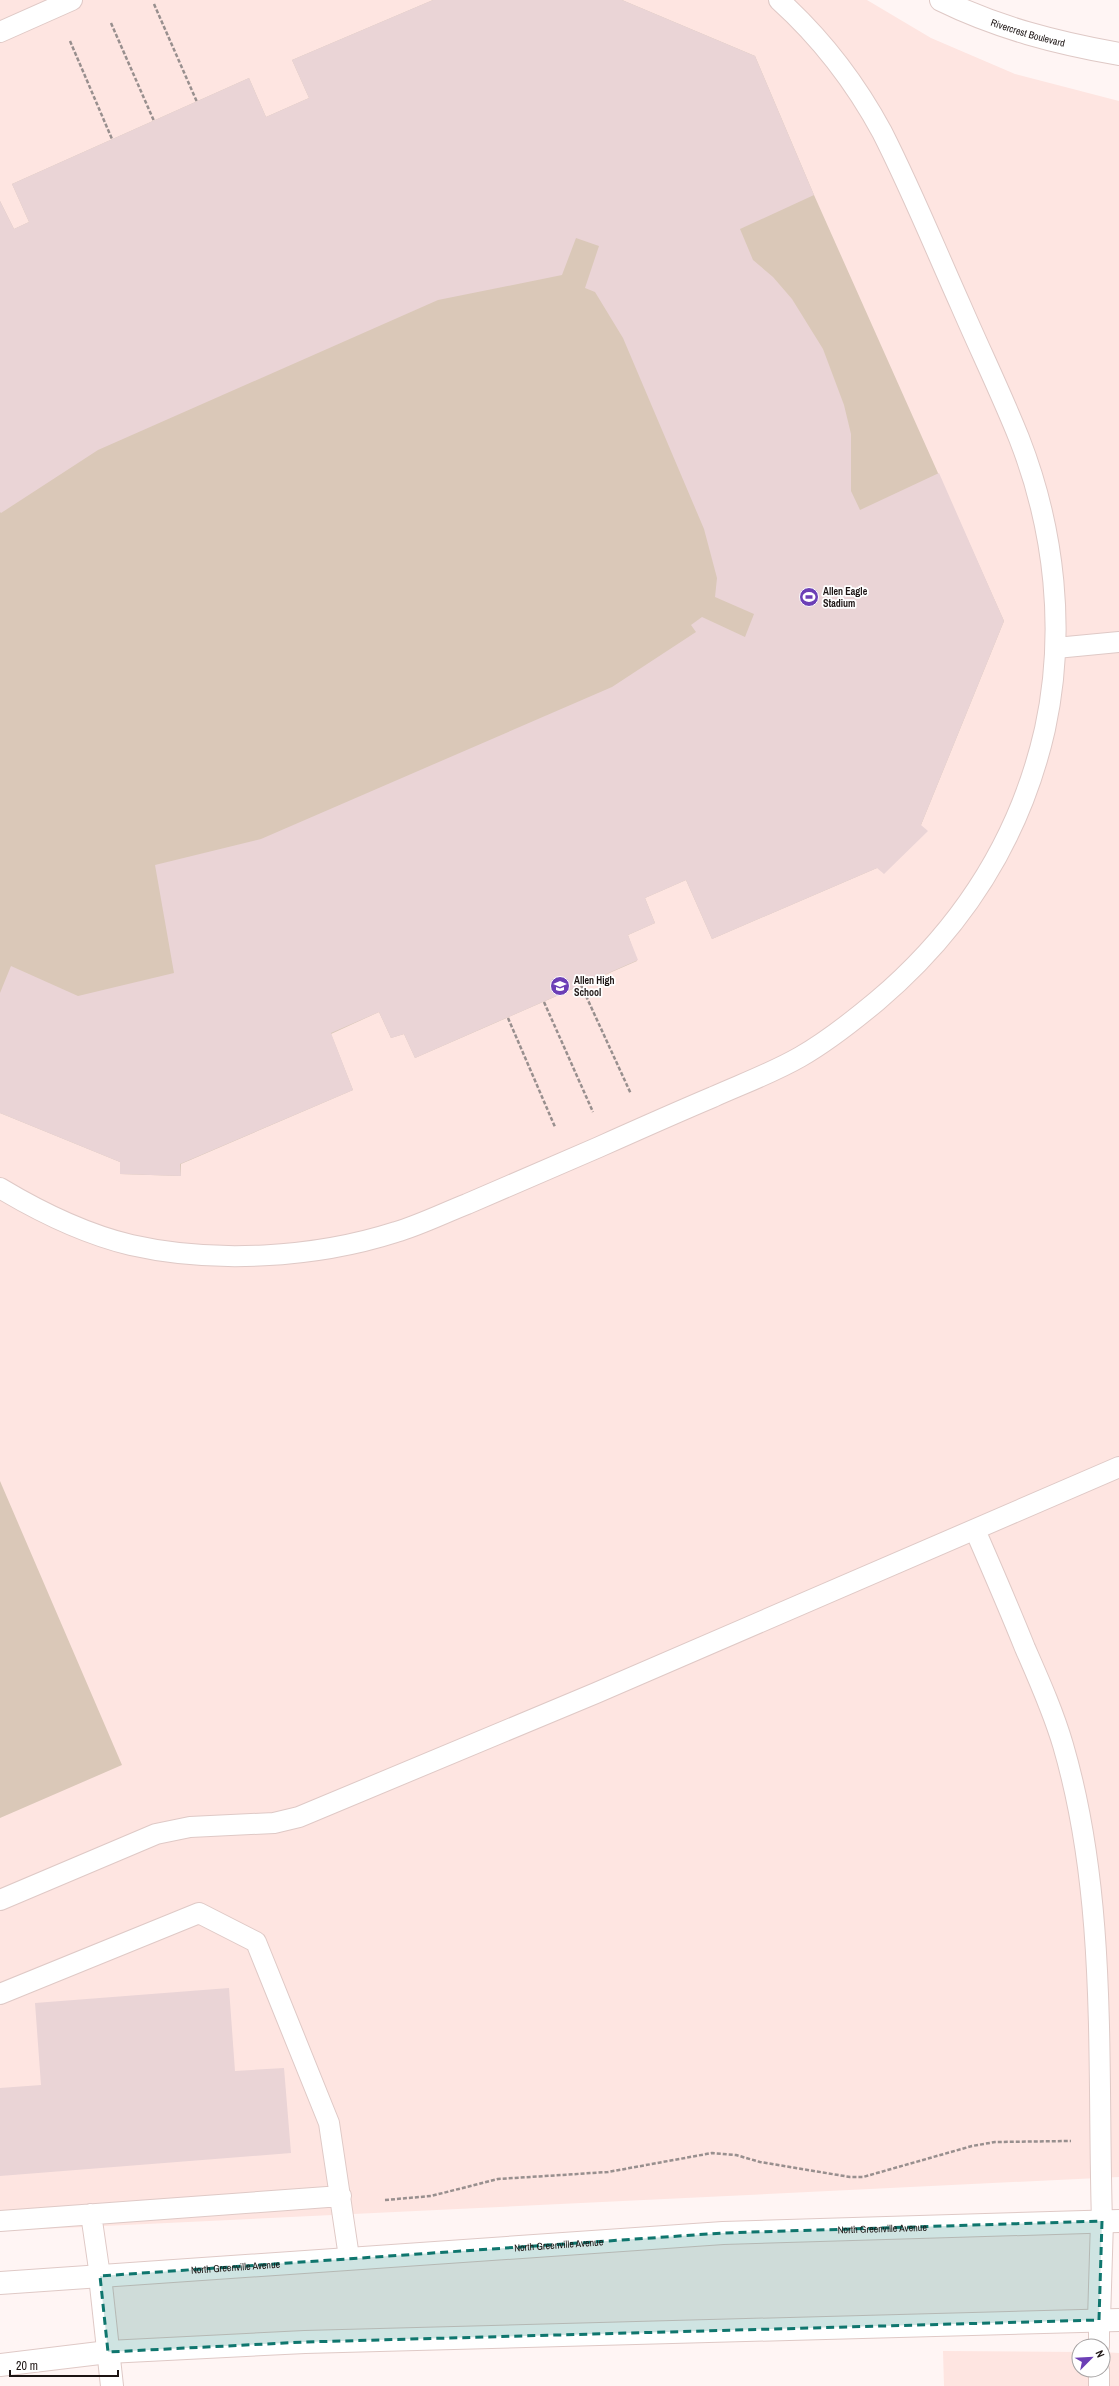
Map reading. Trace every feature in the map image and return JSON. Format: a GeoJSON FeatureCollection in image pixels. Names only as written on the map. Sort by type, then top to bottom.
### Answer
{"type":"FeatureCollection","features":[{"type":"Feature","properties":{"kind":"main road","name":"Rivercrest Boulevard"},"geometry":{"type":"LineString","coordinates":[[941,0],[974,16],[1020,33],[1119,54]]}},
{"type":"Feature","properties":{"kind":"main road","name":"North Greenville Avenue"},"geometry":{"type":"LineString","coordinates":[[0,2283],[349,2257],[724,2233],[1111,2221]]}},
{"type":"Feature","properties":{"kind":"main road"},"geometry":{"type":"LineString","coordinates":[[0,2365],[108,2352],[305,2342],[1109,2320],[1111,2221]]}},
{"type":"Feature","properties":{"kind":"main road"},"geometry":{"type":"LineString","coordinates":[[100,2276],[112,2386]]}},
{"type":"Feature","properties":{"kind":"lane"},"geometry":{"type":"LineString","coordinates":[[0,32],[71,0]]}},
{"type":"Feature","properties":{"kind":"lane"},"geometry":{"type":"LineString","coordinates":[[0,1188],[53,1217],[130,1244],[201,1255],[265,1254],[327,1249],[372,1239],[420,1223],[791,1062],[838,1033],[896,985],[939,943],[984,880],[1012,827],[1031,779],[1045,726],[1056,648],[1055,595],[1048,541],[1036,489],[1008,411],[893,153],[870,109],[829,50],[779,0]]}},
{"type":"Feature","properties":{"kind":"lane"},"geometry":{"type":"LineString","coordinates":[[1056,648],[1119,642]]}},
{"type":"Feature","properties":{"kind":"lane"},"geometry":{"type":"LineString","coordinates":[[0,1900],[156,1834],[190,1827],[274,1824],[300,1817],[596,1693],[1119,1467]]}},
{"type":"Feature","properties":{"kind":"lane"},"geometry":{"type":"LineString","coordinates":[[975,1530],[1055,1721],[1070,1769],[1080,1817],[1087,1859],[1096,1941],[1100,2139],[1111,2221]]}},
{"type":"Feature","properties":{"kind":"lane"},"geometry":{"type":"LineString","coordinates":[[0,1994],[199,1913],[256,1942],[329,2123],[349,2257]]}},
{"type":"Feature","properties":{"kind":"lane"},"geometry":{"type":"LineString","coordinates":[[0,2221],[341,2196]]}},
{"type":"Feature","properties":{"kind":"lane"},"geometry":{"type":"LineString","coordinates":[[90,2214],[100,2276]]}},
{"type":"Feature","properties":{"kind":"lane"},"geometry":{"type":"LineString","coordinates":[[1101,2338],[1109,2320]]}},
{"type":"Feature","properties":{"kind":"path"},"geometry":{"type":"LineString","coordinates":[[154,4],[197,102]]}},
{"type":"Feature","properties":{"kind":"path"},"geometry":{"type":"LineString","coordinates":[[111,23],[154,121]]}},
{"type":"Feature","properties":{"kind":"path"},"geometry":{"type":"LineString","coordinates":[[70,41],[112,139]]}},
{"type":"Feature","properties":{"kind":"path"},"geometry":{"type":"LineString","coordinates":[[581,985],[631,1094]]}},
{"type":"Feature","properties":{"kind":"path"},"geometry":{"type":"LineString","coordinates":[[544,1002],[593,1112]]}},
{"type":"Feature","properties":{"kind":"path"},"geometry":{"type":"LineString","coordinates":[[508,1018],[555,1127]]}},
{"type":"Feature","properties":{"kind":"path"},"geometry":{"type":"LineString","coordinates":[[385,2200],[431,2196],[498,2179],[608,2172],[712,2153],[736,2155],[760,2162],[856,2177],[995,2142],[1100,2139]]}},
{"type":"Feature","properties":{"kind":"highlighted area"},"geometry":{"type":"Polygon","coordinates":[[[1102,2221],[1099,2320],[305,2342],[108,2352],[100,2276],[723,2233],[1102,2221]]]}},
{"type":"Feature","properties":{"kind":"shaded area","name":"Allen High School"},"geometry":{"type":"Polygon","coordinates":[[[0,0],[867,0],[931,38],[1015,74],[1119,101],[1119,2177],[0,2231],[0,0]]]}},
{"type":"Feature","properties":{"kind":"shaded area","name":"Allen Eagle Stadium"},"geometry":{"type":"Polygon","coordinates":[[[433,0],[622,0],[755,56],[814,195],[1004,621],[921,825],[877,868],[712,939],[686,880],[645,898],[655,923],[628,935],[637,961],[415,1058],[404,1034],[391,1038],[379,1012],[331,1034],[353,1090],[181,1164],[181,1176],[120,1174],[120,1162],[0,1113],[0,201],[14,229],[29,222],[12,184],[249,78],[266,117],[309,98],[292,60],[433,0]]]}},
{"type":"Feature","properties":{"kind":"shaded area"},"geometry":{"type":"Polygon","coordinates":[[[0,1481],[122,1765],[0,1818],[0,1481]]]}},
{"type":"Feature","properties":{"kind":"shaded area"},"geometry":{"type":"Polygon","coordinates":[[[943,2351],[1071,2352],[1071,2378],[1111,2378],[1111,2352],[1119,2353],[1119,2386],[944,2386],[943,2351]]]}},
{"type":"Feature","properties":{"kind":"building","name":"Allen Eagle Stadium"},"geometry":{"type":"Polygon","coordinates":[[[433,0],[622,0],[755,56],[814,195],[740,229],[753,260],[773,277],[792,299],[823,349],[844,405],[851,434],[851,491],[860,510],[939,473],[1004,621],[921,825],[928,831],[884,874],[877,868],[712,939],[686,880],[645,898],[655,923],[628,935],[638,960],[415,1058],[404,1034],[391,1038],[379,1012],[331,1033],[353,1090],[180,1164],[181,1176],[120,1174],[120,1162],[0,1113],[0,993],[11,966],[78,996],[174,973],[155,865],[261,839],[612,687],[696,632],[691,625],[702,617],[745,637],[754,614],[715,597],[717,578],[704,529],[623,338],[595,292],[585,288],[599,246],[576,238],[562,275],[438,300],[98,450],[1,513],[0,512],[0,201],[14,229],[29,222],[12,184],[249,78],[266,117],[309,98],[292,60],[433,0]]]}},
{"type":"Feature","properties":{"kind":"building"},"geometry":{"type":"Polygon","coordinates":[[[229,1988],[235,2071],[284,2068],[291,2153],[0,2176],[0,2088],[41,2085],[35,2003],[229,1988]]]}},
{"type":"Feature","properties":{"kind":"place","name":"Allen Eagle Stadium"},"geometry":{"type":"Point","coordinates":[809,597]}},
{"type":"Feature","properties":{"kind":"place","name":"Allen High School"},"geometry":{"type":"Point","coordinates":[560,986]}}]}
